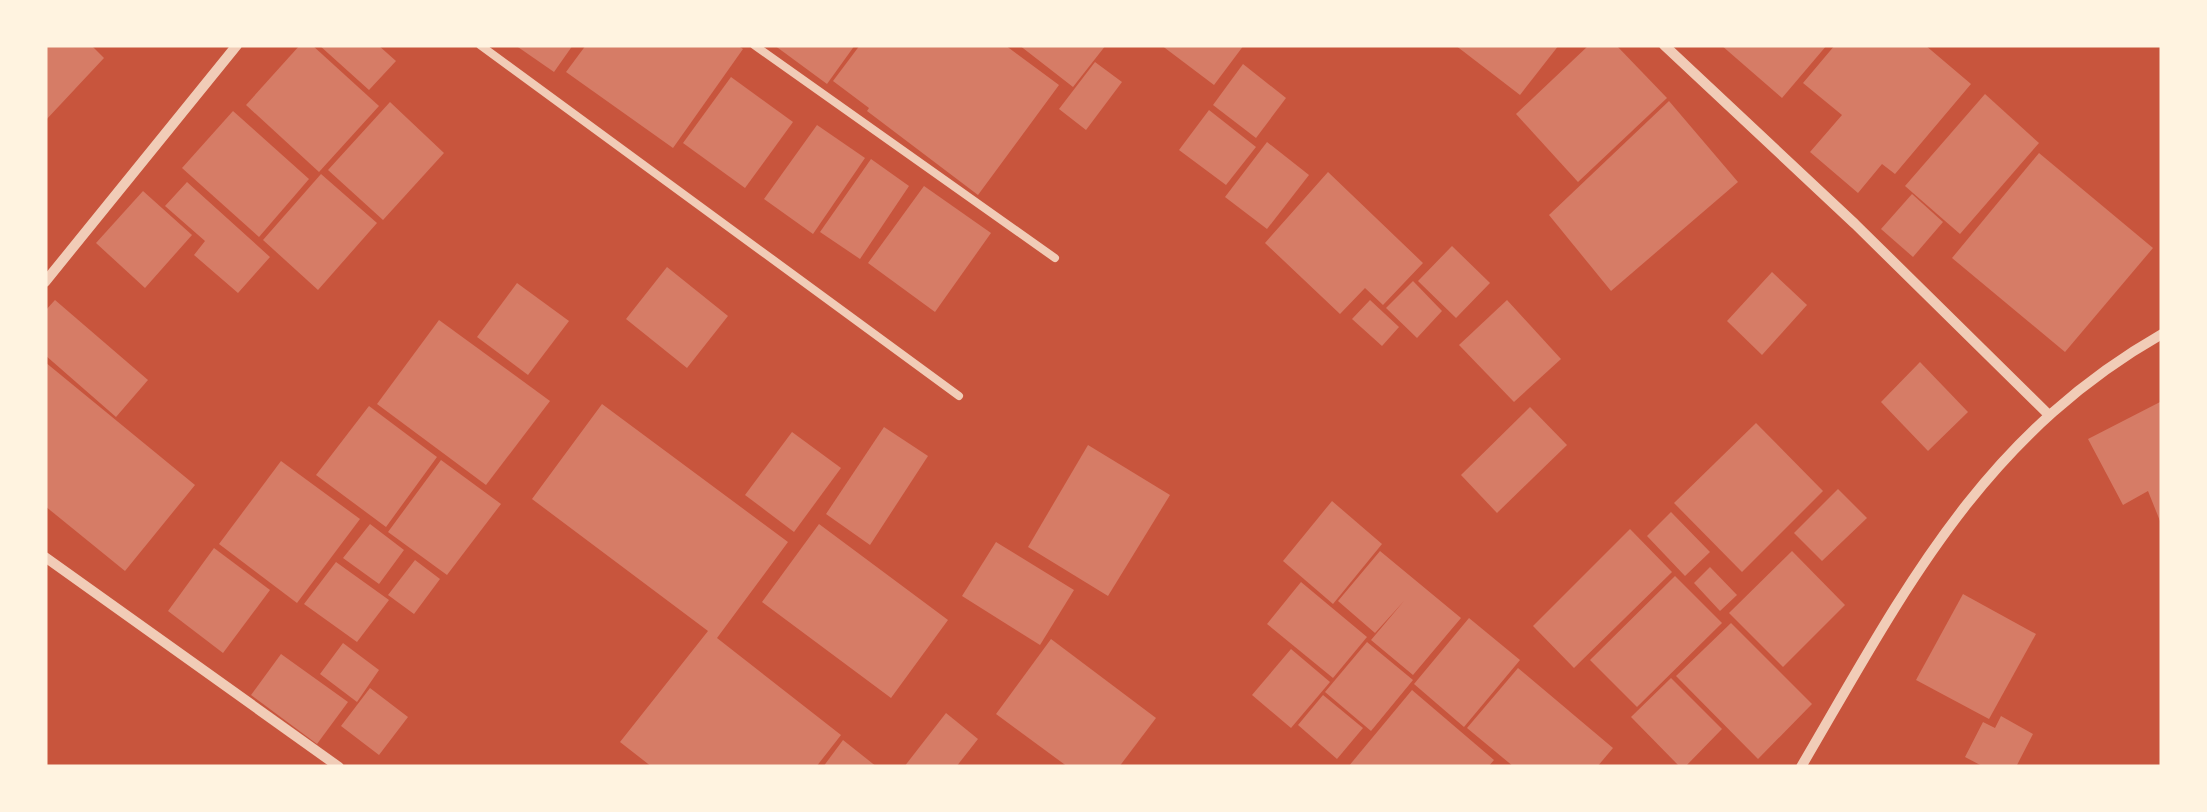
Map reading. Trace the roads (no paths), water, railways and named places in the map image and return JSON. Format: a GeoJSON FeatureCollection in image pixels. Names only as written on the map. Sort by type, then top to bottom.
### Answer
{"type":"FeatureCollection","features":[{"type":"Feature","properties":{"kind":"street"},"geometry":{"type":"LineString","coordinates":[[45,282],[237,45]]}},
{"type":"Feature","properties":{"kind":"street"},"geometry":{"type":"LineString","coordinates":[[1664,45],[1855,224],[2048,414]]}},
{"type":"Feature","properties":{"kind":"street"},"geometry":{"type":"LineString","coordinates":[[1802,767],[1892,611],[1944,530],[1992,471],[2048,414],[2162,334]]}},
{"type":"Feature","properties":{"kind":"street"},"geometry":{"type":"LineString","coordinates":[[45,557],[338,767]]}},
{"type":"Feature","properties":{"kind":"lane"},"geometry":{"type":"LineString","coordinates":[[480,45],[958,396]]}},
{"type":"Feature","properties":{"kind":"lane"},"geometry":{"type":"LineString","coordinates":[[754,45],[1055,258]]}}]}
